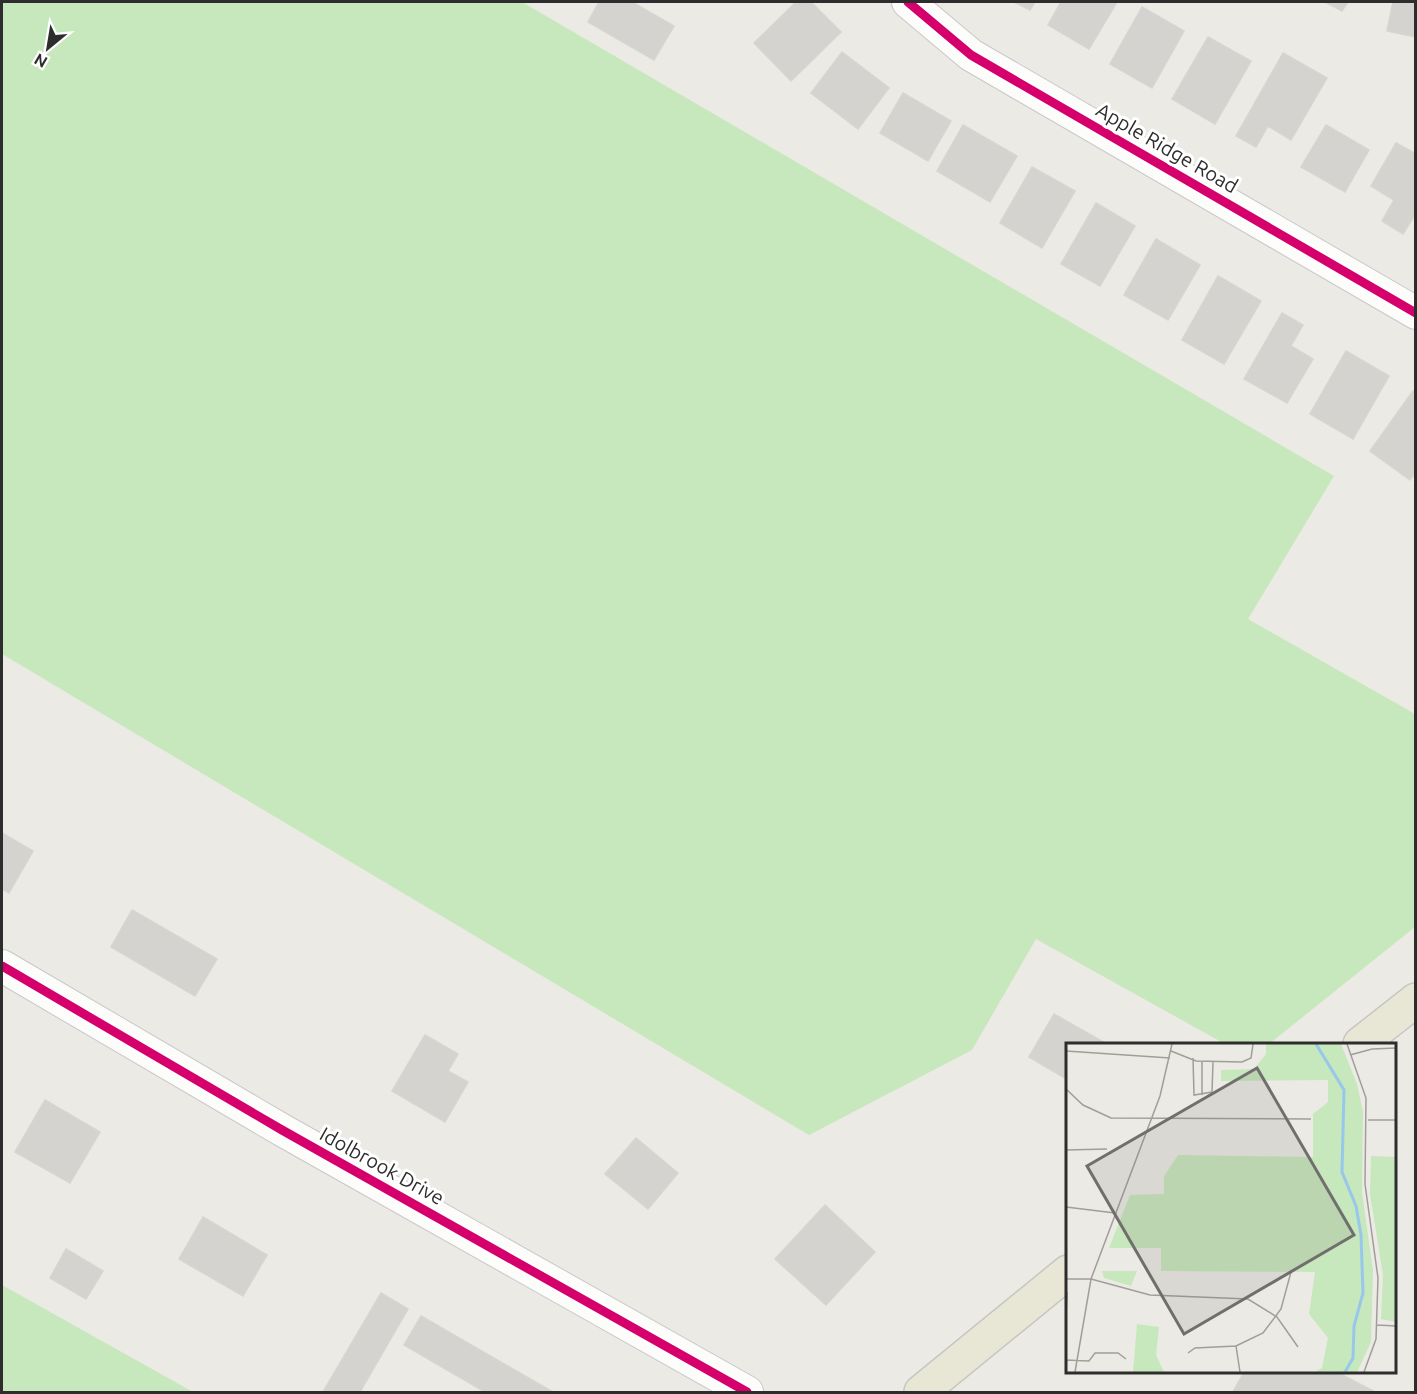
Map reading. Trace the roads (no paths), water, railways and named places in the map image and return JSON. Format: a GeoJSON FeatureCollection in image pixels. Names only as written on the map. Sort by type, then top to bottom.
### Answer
{"type":"FeatureCollection","features":[{"type":"Feature","properties":{"kind":"main road"},"geometry":{"type":"LineString","coordinates":[[1361,1043],[1414,1003]]}},
{"type":"Feature","properties":{"kind":"main road"},"geometry":{"type":"LineString","coordinates":[[921,1392],[1066,1274]]}},
{"type":"Feature","properties":{"kind":"street","name":"Apple Ridge Road"},"geometry":{"type":"LineString","coordinates":[[908,2],[971,55],[1416,313]]}},
{"type":"Feature","properties":{"kind":"street","name":"Idolbrook Drive"},"geometry":{"type":"LineString","coordinates":[[2,966],[282,1130],[747,1392]]}}]}
